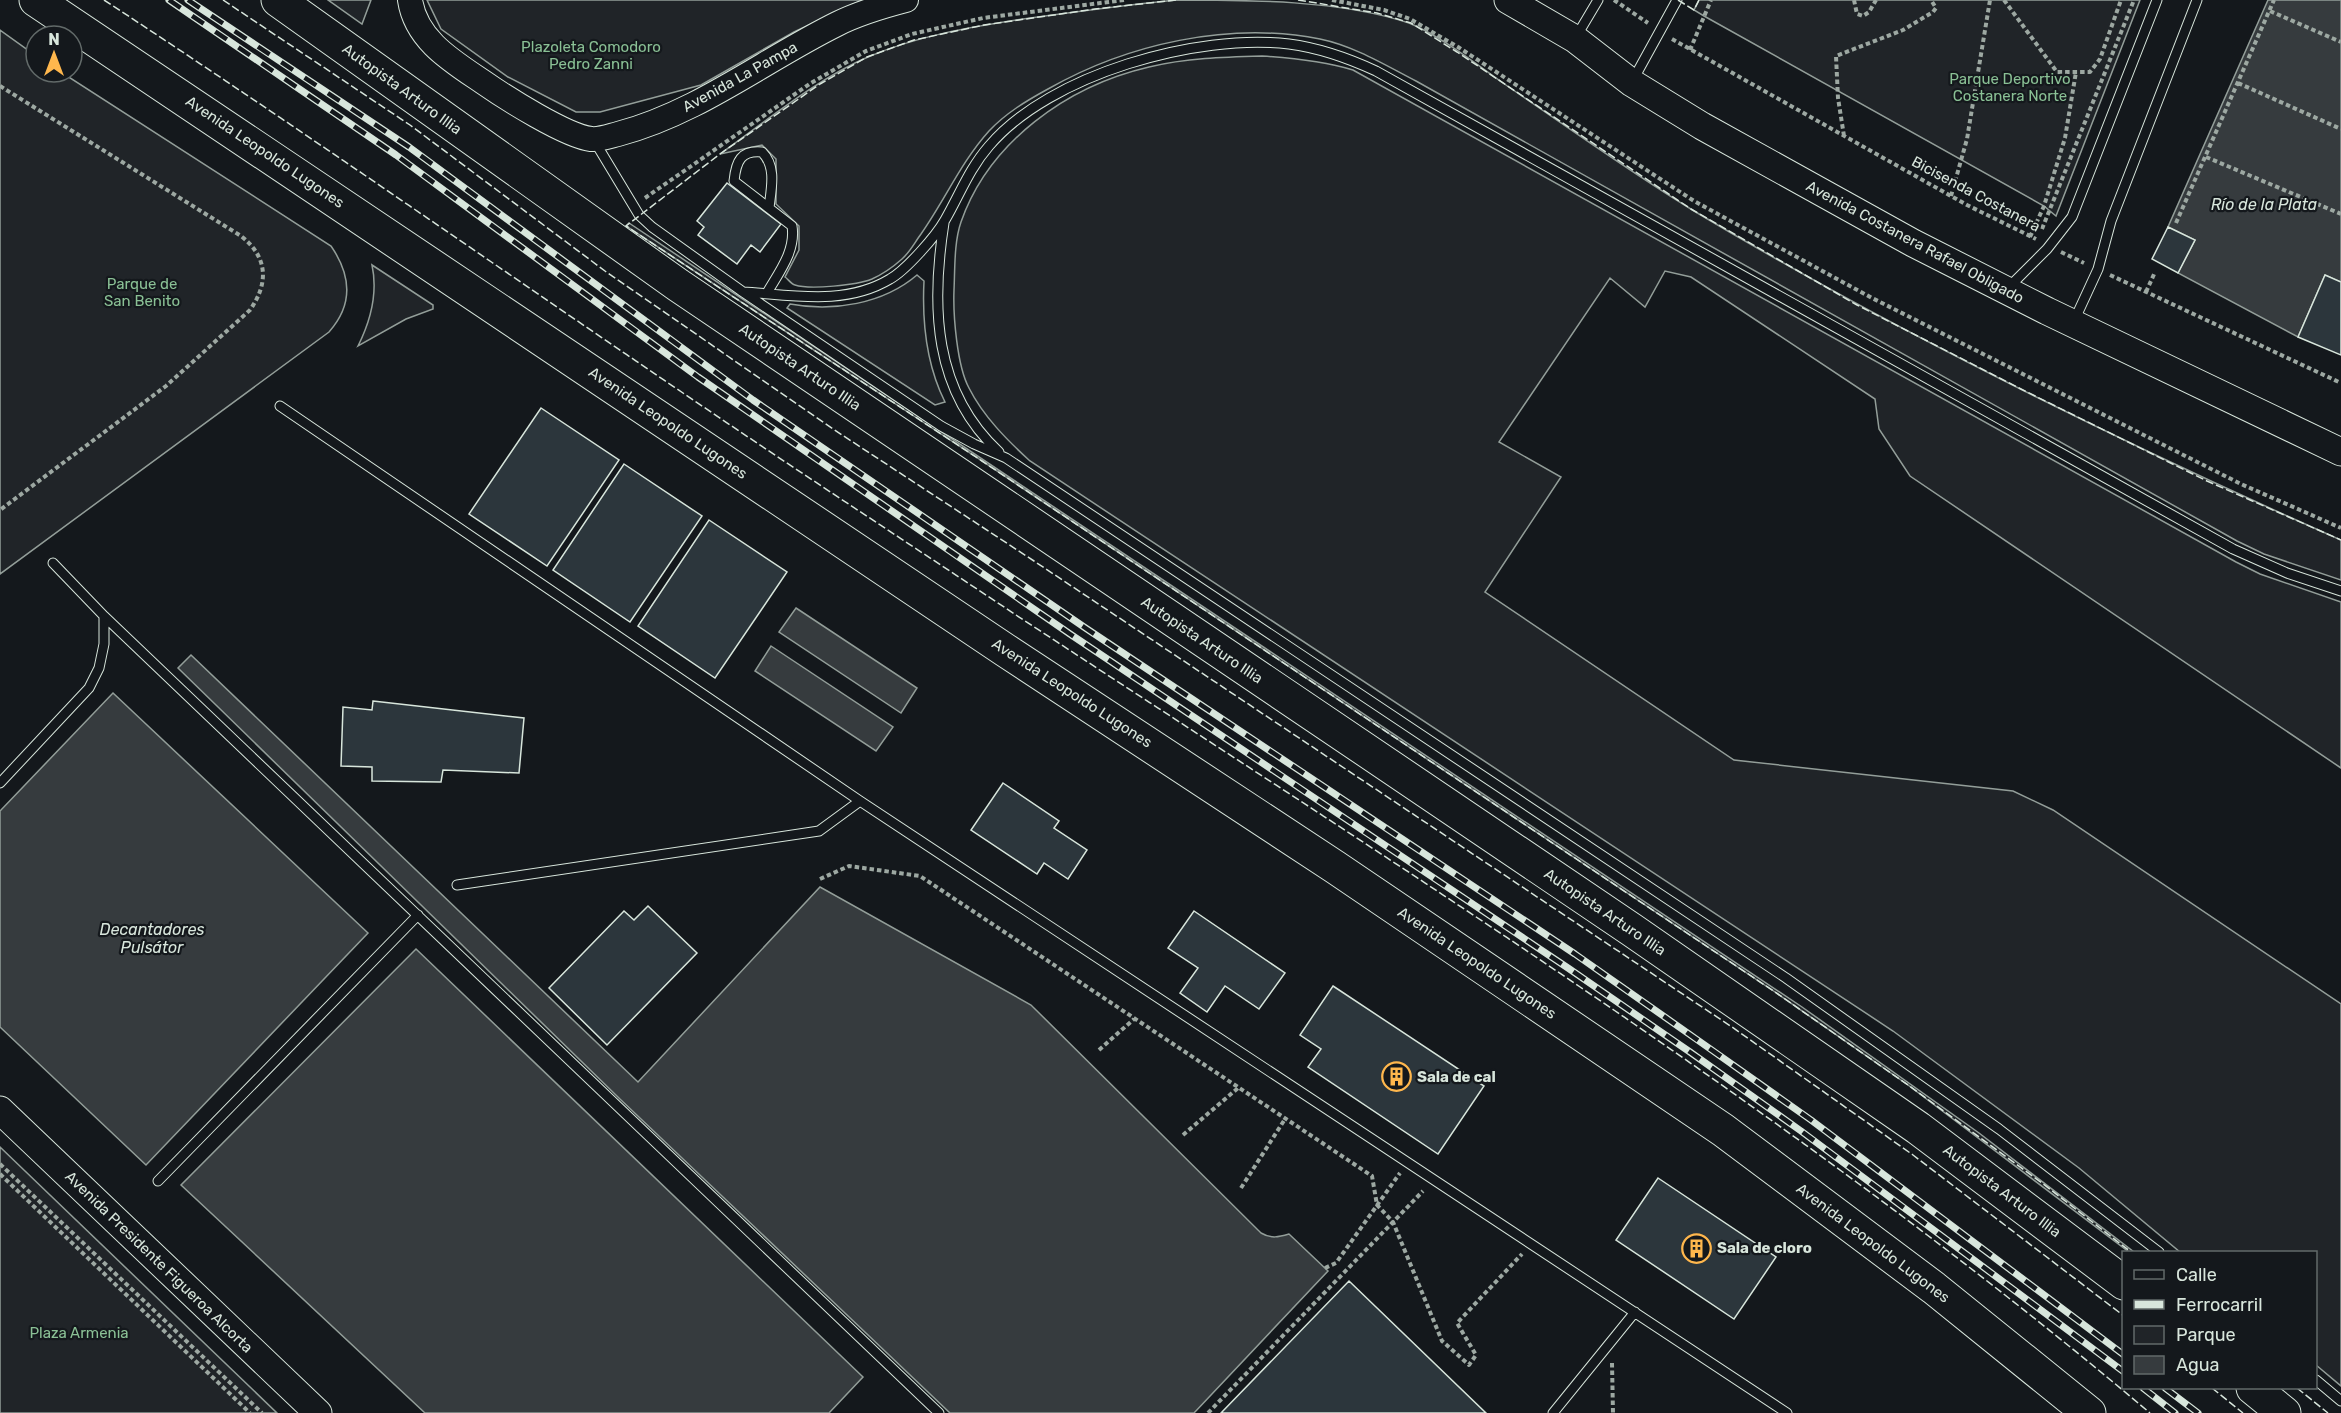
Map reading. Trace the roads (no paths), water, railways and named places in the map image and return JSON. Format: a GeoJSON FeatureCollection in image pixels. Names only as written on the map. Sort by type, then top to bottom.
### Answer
{"type":"FeatureCollection","features":[{"type":"Feature","properties":{"kind":"highway","name":"Avenida Leopoldo Lugones"},"geometry":{"type":"LineString","coordinates":[[36,0],[1005,650],[1335,867],[1722,1130],[1934,1288],[2089,1413]]}},
{"type":"Feature","properties":{"kind":"highway","name":"Autopista Arturo Illia"},"geometry":{"type":"LineString","coordinates":[[278,0],[678,285],[1612,917],[1918,1128],[2122,1281]]}},
{"type":"Feature","properties":{"kind":"highway"},"geometry":{"type":"LineString","coordinates":[[2254,1389],[2284,1413]]}},
{"type":"Feature","properties":{"kind":"main road","name":"Avenida Costanera Rafael Obligado"},"geometry":{"type":"LineString","coordinates":[[1508,0],[1575,39],[1632,82],[1767,164],[1913,243],[2073,324],[2341,452]]}},
{"type":"Feature","properties":{"kind":"main road","name":"Avenida Presidente Figueroa Alcorta"},"geometry":{"type":"LineString","coordinates":[[0,1110],[318,1413]]}},
{"type":"Feature","properties":{"kind":"street"},"geometry":{"type":"LineString","coordinates":[[410,0],[416,23],[429,41],[454,62],[498,92],[573,135],[594,140]]}},
{"type":"Feature","properties":{"kind":"street","name":"Avenida La Pampa"},"geometry":{"type":"LineString","coordinates":[[594,140],[642,128],[707,98],[839,23],[906,0]]}},
{"type":"Feature","properties":{"kind":"lane"},"geometry":{"type":"LineString","coordinates":[[1575,39],[1598,0]]}},
{"type":"Feature","properties":{"kind":"lane"},"geometry":{"type":"LineString","coordinates":[[1632,82],[1677,0]]}},
{"type":"Feature","properties":{"kind":"lane"},"geometry":{"type":"LineString","coordinates":[[2006,290],[2049,246],[2072,217],[2157,0]]}},
{"type":"Feature","properties":{"kind":"lane"},"geometry":{"type":"LineString","coordinates":[[2073,324],[2098,269],[2111,221],[2197,0]]}},
{"type":"Feature","properties":{"kind":"lane"},"geometry":{"type":"LineString","coordinates":[[743,292],[832,297],[855,294],[892,279],[907,267],[944,223],[973,167],[990,144],[1012,123],[1067,88],[1129,63],[1166,53],[1261,43],[1317,49],[1350,59],[1376,71],[2233,549],[2287,573],[2341,591]]}},
{"type":"Feature","properties":{"kind":"lane"},"geometry":{"type":"LineString","coordinates":[[594,140],[639,215],[652,227],[743,292],[941,426],[1006,458]]}},
{"type":"Feature","properties":{"kind":"lane"},"geometry":{"type":"LineString","coordinates":[[767,293],[787,258],[794,239],[792,226],[734,181],[736,168],[742,156],[751,151],[762,152],[770,159],[772,170],[769,208]]}},
{"type":"Feature","properties":{"kind":"lane"},"geometry":{"type":"LineString","coordinates":[[944,223],[937,289],[941,342],[947,368],[961,406],[981,435],[1006,458],[1786,978],[1999,1129],[2158,1251]]}},
{"type":"Feature","properties":{"kind":"lane"},"geometry":{"type":"LineString","coordinates":[[280,406],[860,801],[1786,1413]]}},
{"type":"Feature","properties":{"kind":"lane"},"geometry":{"type":"LineString","coordinates":[[53,563],[104,615],[939,1413]]}},
{"type":"Feature","properties":{"kind":"lane"},"geometry":{"type":"LineString","coordinates":[[0,783],[89,688],[101,660],[104,644],[104,615]]}},
{"type":"Feature","properties":{"kind":"lane"},"geometry":{"type":"LineString","coordinates":[[457,885],[819,831],[860,801]]}},
{"type":"Feature","properties":{"kind":"lane"},"geometry":{"type":"LineString","coordinates":[[158,1181],[418,915]]}},
{"type":"Feature","properties":{"kind":"lane"},"geometry":{"type":"LineString","coordinates":[[1553,1413],[1635,1312]]}},
{"type":"Feature","properties":{"kind":"lane"},"geometry":{"type":"LineString","coordinates":[[2317,1381],[2341,1401]]}},
{"type":"Feature","properties":{"kind":"water","name":"Río de la Plata"},"geometry":{"type":"Polygon","coordinates":[[[2268,0],[2341,0],[2341,282],[2325,275],[2298,337],[2178,273],[2195,240],[2168,227],[2268,0]]]}},
{"type":"Feature","properties":{"kind":"water"},"geometry":{"type":"Polygon","coordinates":[[[796,608],[917,688],[901,713],[779,632],[796,608]]]}},
{"type":"Feature","properties":{"kind":"water"},"geometry":{"type":"Polygon","coordinates":[[[771,646],[893,727],[876,751],[755,671],[771,646]]]}},
{"type":"Feature","properties":{"kind":"water"},"geometry":{"type":"Polygon","coordinates":[[[191,655],[638,1082],[820,887],[1031,1005],[1261,1233],[1275,1237],[1289,1234],[1328,1271],[1194,1413],[950,1413],[621,1100],[178,668],[191,655]]]}},
{"type":"Feature","properties":{"kind":"water","name":"Decantadores Pulsátor"},"geometry":{"type":"Polygon","coordinates":[[[113,693],[368,933],[146,1165],[0,1027],[0,811],[113,693]]]}},
{"type":"Feature","properties":{"kind":"water"},"geometry":{"type":"Polygon","coordinates":[[[416,949],[863,1377],[829,1413],[425,1413],[181,1185],[416,949]]]}},
{"type":"Feature","properties":{"kind":"railway"},"geometry":{"type":"LineString","coordinates":[[169,0],[396,155],[698,377],[1070,634],[1690,1052],[1801,1131],[2122,1371]]}},
{"type":"Feature","properties":{"kind":"railway"},"geometry":{"type":"LineString","coordinates":[[188,0],[409,147],[753,400],[1084,627],[1575,954],[1811,1120],[2122,1353]]}},
{"type":"Feature","properties":{"kind":"railway"},"geometry":{"type":"LineString","coordinates":[[2144,1389],[2175,1413]]}},
{"type":"Feature","properties":{"kind":"railway"},"geometry":{"type":"LineString","coordinates":[[2166,1389],[2198,1413]]}},
{"type":"Feature","properties":{"kind":"place","name":"Sala de cal"},"geometry":{"type":"Point","coordinates":[1396,1077]}},
{"type":"Feature","properties":{"kind":"place","name":"Sala de cloro"},"geometry":{"type":"Point","coordinates":[1696,1248]}},
{"type":"Feature","properties":{"kind":"park label","name":"Plazoleta Comodoro Pedro Zanni"},"geometry":{"type":"Point","coordinates":[591,56]}},
{"type":"Feature","properties":{"kind":"park label","name":"Parque Deportivo Costanera Norte"},"geometry":{"type":"Point","coordinates":[2010,88]}},
{"type":"Feature","properties":{"kind":"park label","name":"Parque de San Benito"},"geometry":{"type":"Point","coordinates":[142,292]}},
{"type":"Feature","properties":{"kind":"park label","name":"Plaza Armenia"},"geometry":{"type":"Point","coordinates":[79,1333]}}]}
